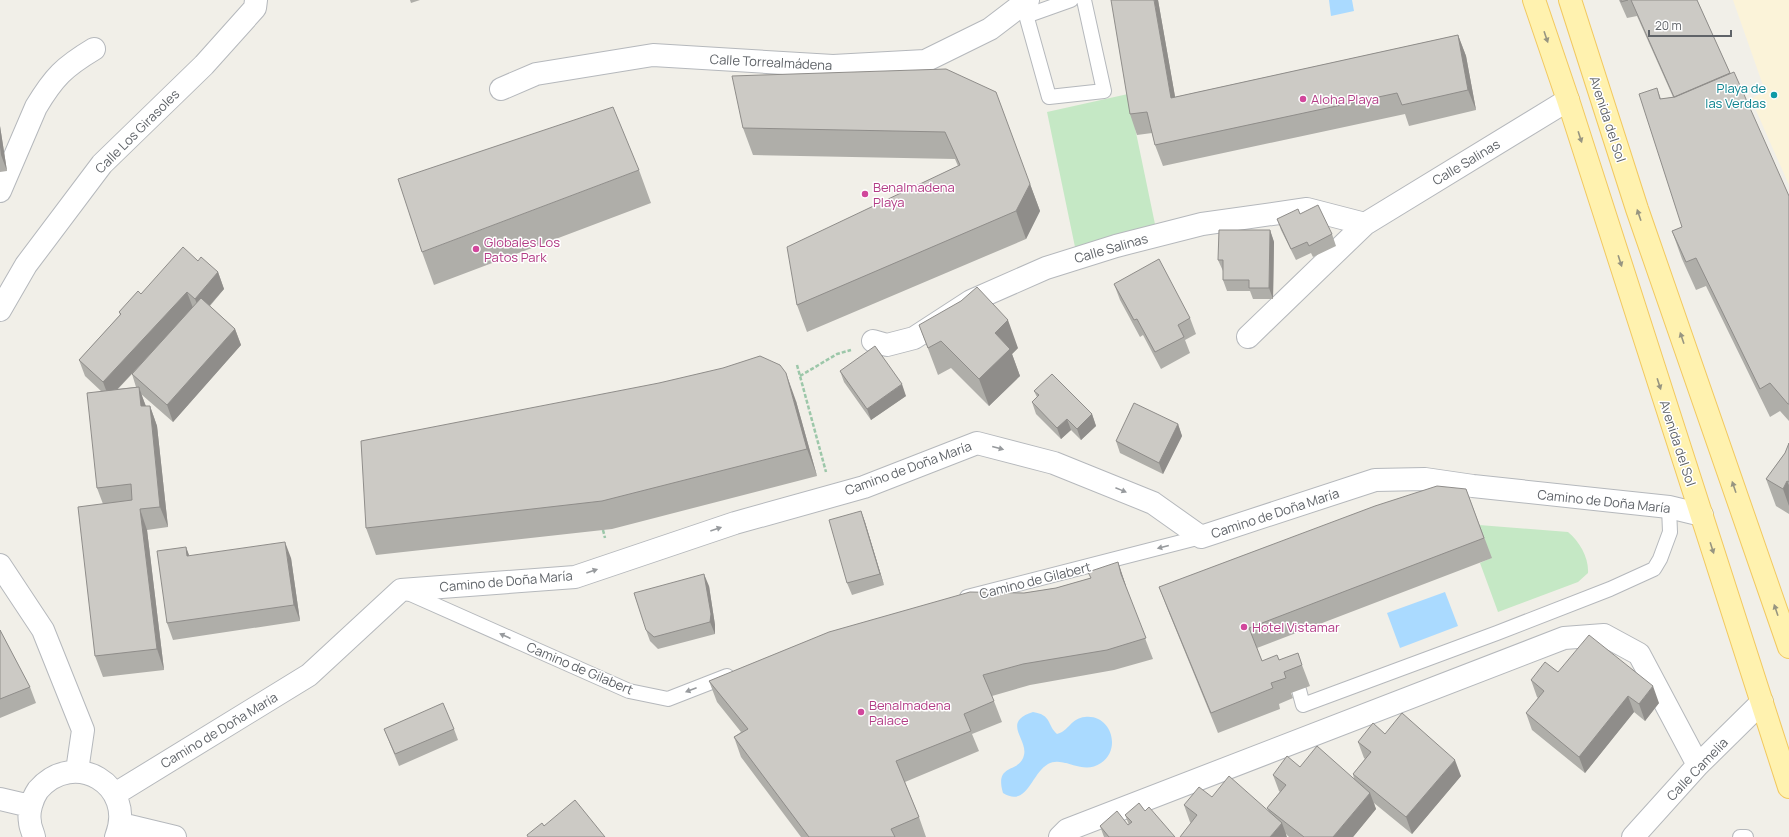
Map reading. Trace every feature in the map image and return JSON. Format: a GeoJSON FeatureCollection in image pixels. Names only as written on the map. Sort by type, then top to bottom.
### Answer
{"type":"FeatureCollection","features":[{"type":"Feature","properties":{"kind":"main road","name":"Avenida del Sol"},"geometry":{"type":"LineString","coordinates":[[1534,0],[1568,100],[1789,787]]}},
{"type":"Feature","properties":{"kind":"main road","name":"Avenida del Sol"},"geometry":{"type":"LineString","coordinates":[[1570,0],[1637,209],[1789,647]]}},
{"type":"Feature","properties":{"kind":"street","name":"Calle Los Girasoles"},"geometry":{"type":"LineString","coordinates":[[0,310],[26,265],[102,164],[204,65],[255,8],[256,0]]}},
{"type":"Feature","properties":{"kind":"street","name":"Calle Torrealmádena"},"geometry":{"type":"LineString","coordinates":[[501,89],[536,74],[653,55],[834,66],[925,61],[990,29],[1026,7]]}},
{"type":"Feature","properties":{"kind":"street"},"geometry":{"type":"LineString","coordinates":[[0,191],[36,107],[43,96],[54,80],[69,64],[94,49]]}},
{"type":"Feature","properties":{"kind":"street","name":"Calle Salinas"},"geometry":{"type":"LineString","coordinates":[[1248,337],[1365,224],[1568,100]]}},
{"type":"Feature","properties":{"kind":"street","name":"Calle Salinas"},"geometry":{"type":"LineString","coordinates":[[875,342],[887,345],[914,338],[971,301],[1046,268],[1116,246],[1202,224],[1307,209],[1365,224]]}},
{"type":"Feature","properties":{"kind":"street","name":"Camino de Doña María"},"geometry":{"type":"LineString","coordinates":[[115,794],[309,675],[401,590],[575,577],[735,522],[864,487],[977,443],[1054,463],[1153,503],[1201,537],[1375,480],[1425,480],[1669,507],[1702,515]]}},
{"type":"Feature","properties":{"kind":"street"},"geometry":{"type":"LineString","coordinates":[[0,565],[43,630],[83,730],[77,771]]}},
{"type":"Feature","properties":{"kind":"street"},"geometry":{"type":"LineString","coordinates":[[1060,837],[1067,830],[1564,638],[1604,635],[1639,654],[1698,766]]}},
{"type":"Feature","properties":{"kind":"street","name":"Calle Camelia"},"geometry":{"type":"LineString","coordinates":[[1633,837],[1698,766],[1762,702]]}},
{"type":"Feature","properties":{"kind":"street"},"geometry":{"type":"LineString","coordinates":[[34,837],[29,822],[30,806],[35,794],[45,782],[61,773],[77,771],[93,775],[104,781],[115,794],[121,810],[119,830],[175,837]]}},
{"type":"Feature","properties":{"kind":"street"},"geometry":{"type":"LineString","coordinates":[[0,799],[30,806]]}},
{"type":"Feature","properties":{"kind":"lane"},"geometry":{"type":"LineString","coordinates":[[1070,0],[1026,7],[1049,96],[1104,91],[1084,0]]}},
{"type":"Feature","properties":{"kind":"lane"},"geometry":{"type":"LineString","coordinates":[[1299,690],[1303,705],[1610,589],[1654,569],[1660,559],[1670,532],[1669,507]]}},
{"type":"Feature","properties":{"kind":"lane","name":"Camino de Gilabert"},"geometry":{"type":"LineString","coordinates":[[953,600],[1201,537]]}},
{"type":"Feature","properties":{"kind":"lane","name":"Camino de Gilabert"},"geometry":{"type":"LineString","coordinates":[[401,590],[630,691],[668,699],[740,671]]}},
{"type":"Feature","properties":{"kind":"lane"},"geometry":{"type":"LineString","coordinates":[[1740,837],[1746,837]]}},
{"type":"Feature","properties":{"kind":"path"},"geometry":{"type":"LineString","coordinates":[[800,376],[837,354],[875,342]]}},
{"type":"Feature","properties":{"kind":"path"},"geometry":{"type":"LineString","coordinates":[[797,365],[827,474]]}},
{"type":"Feature","properties":{"kind":"path"},"geometry":{"type":"LineString","coordinates":[[603,530],[605,538]]}},
{"type":"Feature","properties":{"kind":"green space"},"geometry":{"type":"Polygon","coordinates":[[[1128,94],[1156,229],[1075,247],[1047,112],[1128,94]]]}},
{"type":"Feature","properties":{"kind":"green space"},"geometry":{"type":"Polygon","coordinates":[[[1479,525],[1568,532],[1580,545],[1583,551],[1587,562],[1588,573],[1578,582],[1498,612],[1480,563],[1491,558],[1479,525]]]}},
{"type":"Feature","properties":{"kind":"sand","name":"Playa de las Verdas"},"geometry":{"type":"Polygon","coordinates":[[[1733,0],[1789,0],[1789,185],[1751,99],[1765,91],[1733,0]]]}},
{"type":"Feature","properties":{"kind":"water"},"geometry":{"type":"Polygon","coordinates":[[[1329,0],[1352,0],[1354,11],[1331,16],[1329,0]]]}},
{"type":"Feature","properties":{"kind":"water"},"geometry":{"type":"Polygon","coordinates":[[[1445,592],[1458,626],[1400,648],[1387,613],[1445,592]]]}},
{"type":"Feature","properties":{"kind":"water"},"geometry":{"type":"Polygon","coordinates":[[[1033,712],[1043,715],[1057,734],[1080,718],[1094,718],[1101,721],[1111,734],[1111,749],[1107,757],[1101,763],[1094,766],[1080,767],[1060,762],[1048,764],[1042,769],[1023,793],[1018,796],[1011,796],[1003,793],[1001,783],[1002,777],[1005,772],[1022,761],[1024,749],[1017,726],[1019,721],[1024,716],[1033,712]]]}},
{"type":"Feature","properties":{"kind":"building"},"geometry":{"type":"Polygon","coordinates":[[[1111,0],[1154,0],[1171,98],[1458,35],[1468,90],[1402,105],[1397,93],[1155,145],[1147,112],[1130,114],[1111,0]]]}},
{"type":"Feature","properties":{"kind":"building"},"geometry":{"type":"Polygon","coordinates":[[[1631,0],[1697,0],[1730,73],[1674,97],[1631,0]]]}},
{"type":"Feature","properties":{"kind":"building"},"geometry":{"type":"Polygon","coordinates":[[[946,69],[996,92],[1030,184],[1016,211],[797,305],[787,247],[960,165],[945,132],[743,128],[732,76],[946,69]]]}},
{"type":"Feature","properties":{"kind":"building"},"geometry":{"type":"Polygon","coordinates":[[[1734,72],[1789,196],[1789,404],[1770,383],[1760,389],[1696,258],[1686,262],[1672,231],[1682,227],[1639,94],[1657,88],[1660,99],[1675,97],[1734,72]]]}},
{"type":"Feature","properties":{"kind":"building"},"geometry":{"type":"Polygon","coordinates":[[[613,107],[639,170],[422,252],[398,179],[613,107]]]}},
{"type":"Feature","properties":{"kind":"building"},"geometry":{"type":"Polygon","coordinates":[[[1318,205],[1332,234],[1309,246],[1307,242],[1291,249],[1277,219],[1298,209],[1300,214],[1318,205]]]}},
{"type":"Feature","properties":{"kind":"building"},"geometry":{"type":"Polygon","coordinates":[[[1219,230],[1270,230],[1269,288],[1249,288],[1249,280],[1223,280],[1223,260],[1218,260],[1219,230]]]}},
{"type":"Feature","properties":{"kind":"building"},"geometry":{"type":"Polygon","coordinates":[[[183,247],[198,261],[201,257],[218,272],[195,299],[187,292],[103,382],[79,360],[121,314],[119,312],[138,291],[141,294],[183,247]]]}},
{"type":"Feature","properties":{"kind":"building"},"geometry":{"type":"Polygon","coordinates":[[[1159,259],[1190,318],[1178,325],[1184,337],[1155,352],[1137,319],[1134,320],[1114,284],[1159,259]]]}},
{"type":"Feature","properties":{"kind":"building"},"geometry":{"type":"Polygon","coordinates":[[[977,287],[1008,320],[995,333],[1010,349],[979,379],[941,341],[928,348],[919,325],[961,301],[977,287]]]}},
{"type":"Feature","properties":{"kind":"building"},"geometry":{"type":"Polygon","coordinates":[[[201,298],[235,329],[167,405],[132,374],[201,298]]]}},
{"type":"Feature","properties":{"kind":"building"},"geometry":{"type":"Polygon","coordinates":[[[875,346],[902,384],[867,409],[840,371],[875,346]]]}},
{"type":"Feature","properties":{"kind":"building"},"geometry":{"type":"Polygon","coordinates":[[[760,356],[780,365],[786,373],[807,449],[602,501],[366,528],[361,441],[659,383],[723,368],[760,356]]]}},
{"type":"Feature","properties":{"kind":"building"},"geometry":{"type":"Polygon","coordinates":[[[1052,374],[1092,414],[1077,429],[1067,419],[1057,428],[1032,402],[1039,395],[1034,391],[1052,374]]]}},
{"type":"Feature","properties":{"kind":"building"},"geometry":{"type":"Polygon","coordinates":[[[139,387],[141,406],[150,406],[160,507],[140,509],[157,649],[95,656],[78,507],[132,500],[131,484],[97,488],[87,393],[139,387]]]}},
{"type":"Feature","properties":{"kind":"building"},"geometry":{"type":"Polygon","coordinates":[[[1134,403],[1178,424],[1159,463],[1116,441],[1134,403]]]}},
{"type":"Feature","properties":{"kind":"building"},"geometry":{"type":"Polygon","coordinates":[[[1789,443],[1789,482],[1787,481],[1783,489],[1766,479],[1785,453],[1789,443]]]}},
{"type":"Feature","properties":{"kind":"building","name":"Hotel Vistamar"},"geometry":{"type":"Polygon","coordinates":[[[1437,486],[1466,489],[1484,538],[1249,628],[1262,661],[1277,655],[1279,660],[1298,653],[1302,665],[1284,672],[1286,678],[1271,683],[1273,688],[1211,713],[1159,587],[1375,506],[1437,486]]]}},
{"type":"Feature","properties":{"kind":"building"},"geometry":{"type":"Polygon","coordinates":[[[861,511],[880,574],[847,583],[829,520],[861,511]]]}},
{"type":"Feature","properties":{"kind":"building"},"geometry":{"type":"Polygon","coordinates":[[[285,542],[294,605],[167,623],[157,551],[186,547],[187,556],[285,542]]]}},
{"type":"Feature","properties":{"kind":"building","name":"Benalmadena Palace"},"geometry":{"type":"Polygon","coordinates":[[[1118,562],[1121,574],[1146,638],[1107,650],[1023,664],[983,675],[994,701],[964,714],[971,731],[896,761],[919,817],[891,829],[895,837],[809,837],[734,737],[748,729],[709,681],[829,632],[970,592],[1024,593],[1056,588],[1091,578],[1088,572],[1118,562]]]}},
{"type":"Feature","properties":{"kind":"building"},"geometry":{"type":"Polygon","coordinates":[[[704,574],[711,614],[710,622],[654,637],[646,630],[634,593],[704,574]]]}},
{"type":"Feature","properties":{"kind":"building"},"geometry":{"type":"Polygon","coordinates":[[[0,630],[30,687],[0,699],[0,630]]]}},
{"type":"Feature","properties":{"kind":"building"},"geometry":{"type":"Polygon","coordinates":[[[1589,635],[1653,686],[1639,704],[1628,696],[1579,757],[1526,713],[1544,691],[1531,680],[1545,662],[1558,672],[1589,635]]]}},
{"type":"Feature","properties":{"kind":"building"},"geometry":{"type":"Polygon","coordinates":[[[443,703],[454,729],[395,754],[384,729],[443,703]]]}},
{"type":"Feature","properties":{"kind":"building"},"geometry":{"type":"Polygon","coordinates":[[[1402,713],[1455,760],[1406,817],[1353,774],[1371,752],[1358,742],[1373,723],[1385,734],[1402,713]]]}},
{"type":"Feature","properties":{"kind":"building"},"geometry":{"type":"Polygon","coordinates":[[[1317,746],[1370,793],[1333,837],[1304,837],[1267,808],[1286,785],[1273,775],[1287,756],[1300,767],[1317,746]]]}},
{"type":"Feature","properties":{"kind":"building"},"geometry":{"type":"Polygon","coordinates":[[[1229,776],[1282,823],[1270,837],[1180,837],[1197,815],[1184,805],[1199,787],[1212,797],[1229,776]]]}},
{"type":"Feature","properties":{"kind":"building"},"geometry":{"type":"Polygon","coordinates":[[[575,800],[605,837],[528,837],[527,835],[542,823],[544,826],[575,800]]]}},
{"type":"Feature","properties":{"kind":"building"},"geometry":{"type":"Polygon","coordinates":[[[1139,803],[1145,811],[1149,807],[1175,837],[1109,837],[1100,826],[1117,811],[1128,825],[1132,822],[1125,815],[1139,803]]]}},
{"type":"Feature","properties":{"kind":"place","name":"Playa de las Verdas"},"geometry":{"type":"Point","coordinates":[1774,95]}},
{"type":"Feature","properties":{"kind":"place","name":"Aloha Playa"},"geometry":{"type":"Point","coordinates":[1303,99]}},
{"type":"Feature","properties":{"kind":"place","name":"Benalmadena Playa"},"geometry":{"type":"Point","coordinates":[865,194]}},
{"type":"Feature","properties":{"kind":"place","name":"Globales Los Patos Park"},"geometry":{"type":"Point","coordinates":[476,249]}},
{"type":"Feature","properties":{"kind":"place","name":"Hotel Vistamar"},"geometry":{"type":"Point","coordinates":[1244,627]}},
{"type":"Feature","properties":{"kind":"place","name":"Benalmadena Palace"},"geometry":{"type":"Point","coordinates":[861,712]}}]}
